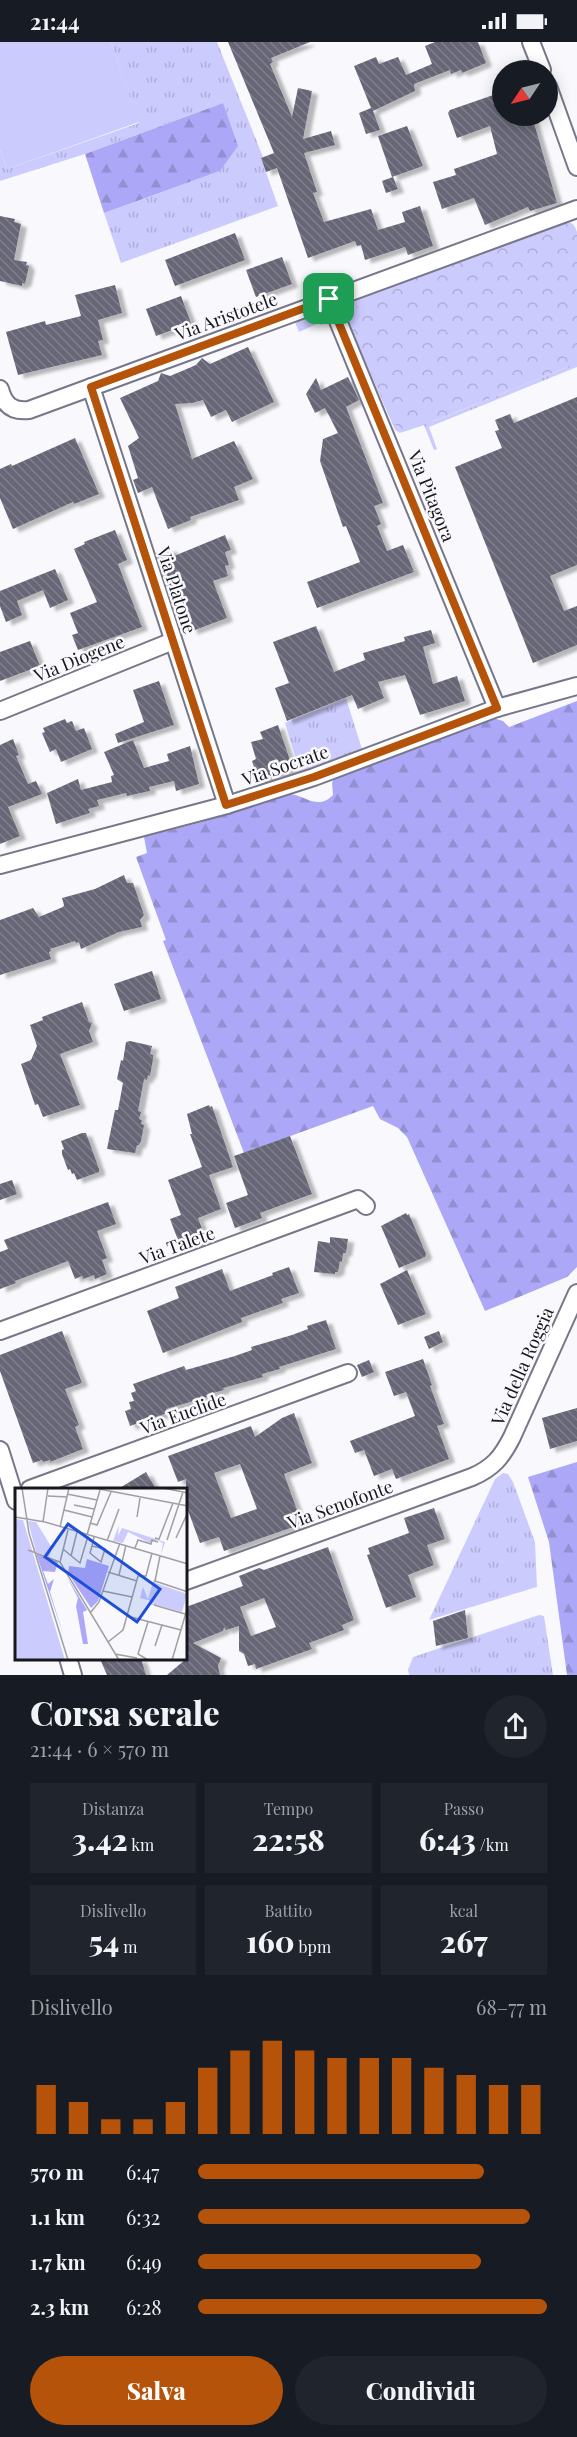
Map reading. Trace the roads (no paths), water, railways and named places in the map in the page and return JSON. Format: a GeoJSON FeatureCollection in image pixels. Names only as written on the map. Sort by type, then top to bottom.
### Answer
{"type":"FeatureCollection","features":[{"type":"Feature","properties":{"kind":"street"},"geometry":{"type":"LineString","coordinates":[[531,42],[538,60]]}},
{"type":"Feature","properties":{"kind":"street"},"geometry":{"type":"LineString","coordinates":[[558,115],[577,167]]}},
{"type":"Feature","properties":{"kind":"street","name":"Via Aristotele"},"geometry":{"type":"LineString","coordinates":[[0,389],[5,402],[12,408],[21,411],[29,410],[577,209]]}},
{"type":"Feature","properties":{"kind":"street","name":"Via Pitagora"},"geometry":{"type":"LineString","coordinates":[[329,299],[497,708]]}},
{"type":"Feature","properties":{"kind":"street","name":"Via Platone"},"geometry":{"type":"LineString","coordinates":[[91,387],[226,805]]}},
{"type":"Feature","properties":{"kind":"street","name":"Via Diogene"},"geometry":{"type":"LineString","coordinates":[[0,711],[173,641]]}},
{"type":"Feature","properties":{"kind":"street","name":"Via Socrate"},"geometry":{"type":"LineString","coordinates":[[0,866],[226,805],[314,777],[497,708],[577,686]]}},
{"type":"Feature","properties":{"kind":"street","name":"Via Talete"},"geometry":{"type":"LineString","coordinates":[[0,1331],[358,1199],[366,1206]]}},
{"type":"Feature","properties":{"kind":"street","name":"Via della Roggia"},"geometry":{"type":"LineString","coordinates":[[502,1455],[577,1293]]}},
{"type":"Feature","properties":{"kind":"street","name":"Via Euclide"},"geometry":{"type":"LineString","coordinates":[[38,1488],[348,1373]]}},
{"type":"Feature","properties":{"kind":"street"},"geometry":{"type":"LineString","coordinates":[[0,1450],[16,1488]]}},
{"type":"Feature","properties":{"kind":"street","name":"Via Senofonte"},"geometry":{"type":"LineString","coordinates":[[188,1580],[472,1477],[490,1468],[502,1455]]}},
{"type":"Feature","properties":{"kind":"street"},"geometry":{"type":"LineString","coordinates":[[68,1660],[73,1675]]}}]}
